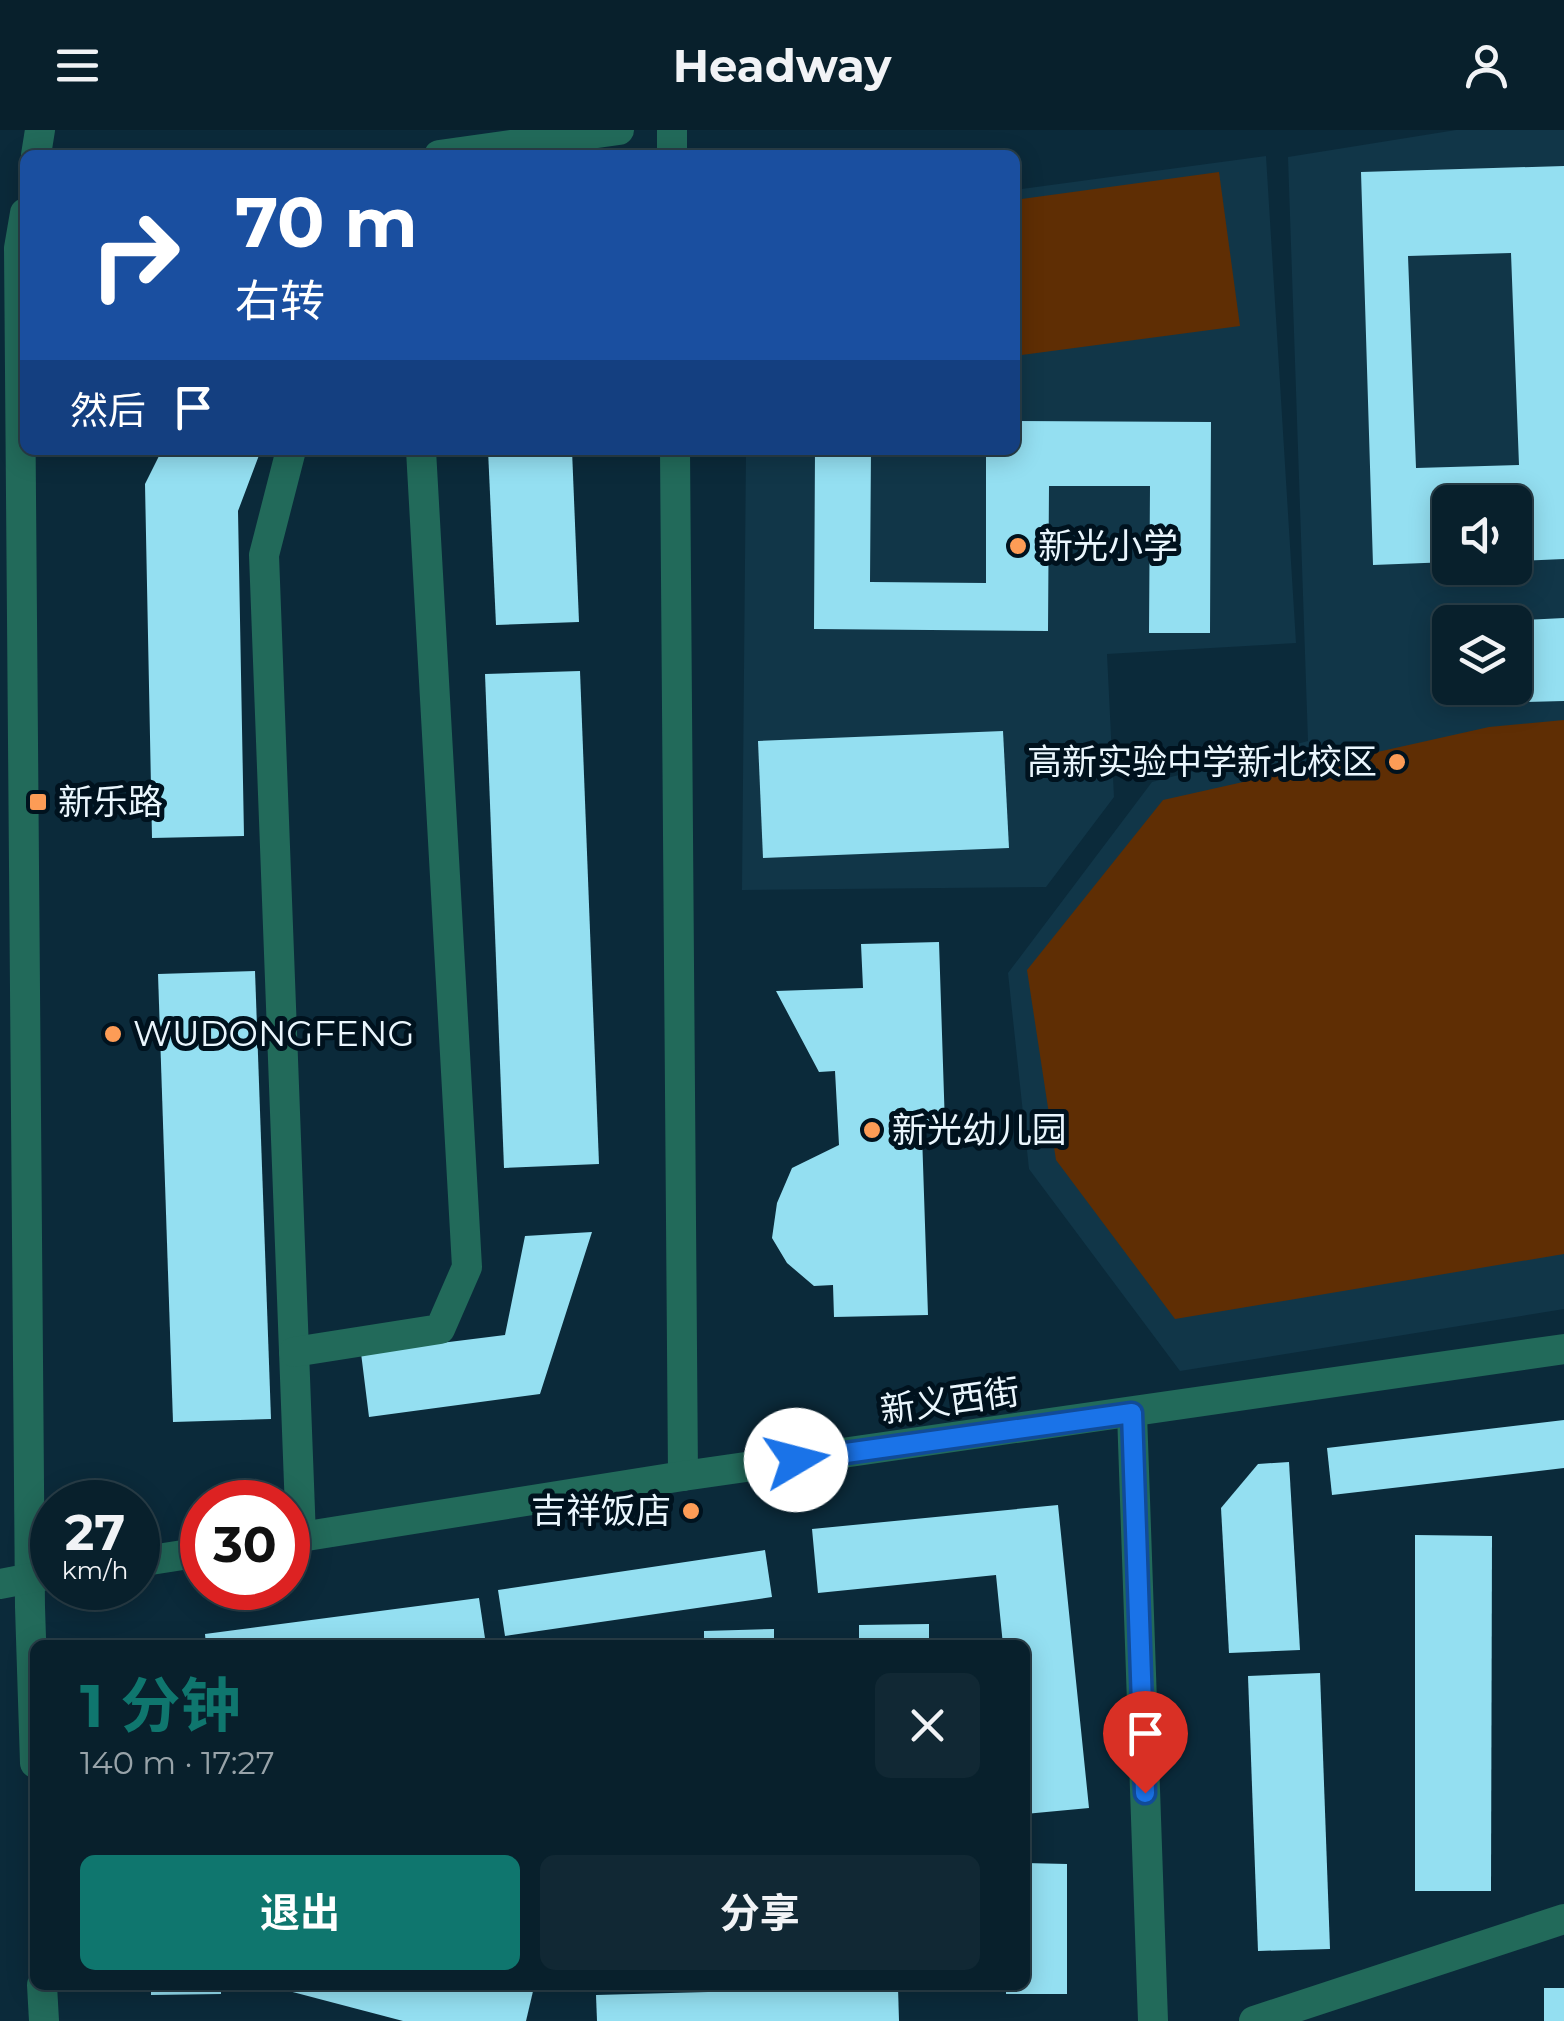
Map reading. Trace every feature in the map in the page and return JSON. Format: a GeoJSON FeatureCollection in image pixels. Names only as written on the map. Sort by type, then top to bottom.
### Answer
{"type":"FeatureCollection","features":[{"type":"Feature","properties":{"kind":"street"},"geometry":{"type":"LineString","coordinates":[[470,150],[566,134],[619,130]]}},
{"type":"Feature","properties":{"kind":"street"},"geometry":{"type":"LineString","coordinates":[[20,242],[10,451],[12,883],[30,1647]]}},
{"type":"Feature","properties":{"kind":"street"},"geometry":{"type":"LineString","coordinates":[[291,455],[264,555],[294,1352],[294,1480]]}},
{"type":"Feature","properties":{"kind":"street"},"geometry":{"type":"LineString","coordinates":[[294,1352],[440,1330],[467,1267],[421,455]]}},
{"type":"Feature","properties":{"kind":"street"},"geometry":{"type":"LineString","coordinates":[[675,455],[684,1476]]}},
{"type":"Feature","properties":{"kind":"street","name":"新义西街"},"geometry":{"type":"LineString","coordinates":[[310,1535],[684,1476],[1564,1349]]}},
{"type":"Feature","properties":{"kind":"street"},"geometry":{"type":"LineString","coordinates":[[1132,1413],[1153,2021]]}},
{"type":"Feature","properties":{"kind":"street"},"geometry":{"type":"LineString","coordinates":[[1254,2021],[1564,1919]]}},
{"type":"Feature","properties":{"kind":"street"},"geometry":{"type":"LineString","coordinates":[[42,1990],[44,2021]]}},
{"type":"Feature","properties":{"kind":"shaded area","name":"高新实验中学新北校区"},"geometry":{"type":"Polygon","coordinates":[[[1456,130],[1564,130],[1564,1309],[1180,1371],[1029,1169],[1008,973],[1152,782],[1308,741],[1288,157],[1456,130]]]}},
{"type":"Feature","properties":{"kind":"shaded area","name":"新光小学"},"geometry":{"type":"Polygon","coordinates":[[[1266,156],[1296,643],[1107,654],[1114,797],[1046,887],[742,890],[746,455],[1020,455],[1020,189],[1266,156]]]}},
{"type":"Feature","properties":{"kind":"shaded area"},"geometry":{"type":"Polygon","coordinates":[[[1219,172],[1240,326],[1020,355],[1020,199],[1219,172]]]}},
{"type":"Feature","properties":{"kind":"shaded area"},"geometry":{"type":"Polygon","coordinates":[[[1564,720],[1564,1254],[1175,1319],[1056,1160],[1027,970],[1163,800],[1489,727],[1564,720]]]}},
{"type":"Feature","properties":{"kind":"building"},"geometry":{"type":"Polygon","coordinates":[[[1564,166],[1564,559],[1532,560],[1532,485],[1432,485],[1432,563],[1373,565],[1361,172],[1564,166]],[[1511,253],[1408,256],[1416,468],[1519,465],[1511,253]]]}},
{"type":"Feature","properties":{"kind":"building"},"geometry":{"type":"Polygon","coordinates":[[[1020,421],[1211,422],[1210,633],[1149,633],[1150,486],[1049,486],[1048,631],[814,629],[815,455],[871,455],[870,582],[986,583],[986,455],[1020,455],[1020,421]]]}},
{"type":"Feature","properties":{"kind":"building"},"geometry":{"type":"Polygon","coordinates":[[[160,455],[259,455],[238,511],[244,836],[152,838],[145,484],[160,455]]]}},
{"type":"Feature","properties":{"kind":"building"},"geometry":{"type":"Polygon","coordinates":[[[488,455],[572,455],[579,622],[496,625],[488,455]]]}},
{"type":"Feature","properties":{"kind":"building"},"geometry":{"type":"Polygon","coordinates":[[[1564,618],[1564,701],[1532,702],[1532,620],[1564,618]]]}},
{"type":"Feature","properties":{"kind":"building"},"geometry":{"type":"Polygon","coordinates":[[[580,671],[599,1164],[504,1168],[485,674],[580,671]]]}},
{"type":"Feature","properties":{"kind":"building"},"geometry":{"type":"Polygon","coordinates":[[[1003,731],[1009,848],[763,858],[758,741],[1003,731]]]}},
{"type":"Feature","properties":{"kind":"building","name":"新光幼儿园"},"geometry":{"type":"Polygon","coordinates":[[[939,942],[945,1126],[905,1126],[905,1134],[922,1134],[928,1315],[834,1317],[833,1285],[814,1286],[787,1263],[772,1238],[777,1203],[792,1168],[839,1145],[835,1071],[819,1072],[776,991],[863,988],[861,944],[939,942]]]}},
{"type":"Feature","properties":{"kind":"building"},"geometry":{"type":"Polygon","coordinates":[[[255,971],[271,1419],[173,1422],[158,974],[255,971]]]}},
{"type":"Feature","properties":{"kind":"building"},"geometry":{"type":"Polygon","coordinates":[[[592,1232],[540,1394],[369,1417],[361,1353],[505,1335],[525,1236],[592,1232]]]}},
{"type":"Feature","properties":{"kind":"building"},"geometry":{"type":"Polygon","coordinates":[[[1564,1420],[1564,1468],[1332,1495],[1327,1448],[1564,1420]]]}},
{"type":"Feature","properties":{"kind":"building"},"geometry":{"type":"Polygon","coordinates":[[[1289,1462],[1300,1650],[1229,1653],[1221,1508],[1258,1464],[1289,1462]]]}},
{"type":"Feature","properties":{"kind":"building"},"geometry":{"type":"Polygon","coordinates":[[[1058,1505],[1089,1808],[1030,1814],[1030,1640],[1002,1640],[996,1575],[818,1593],[812,1529],[1058,1505]]]}},
{"type":"Feature","properties":{"kind":"building"},"geometry":{"type":"Polygon","coordinates":[[[1415,1535],[1492,1536],[1491,1891],[1415,1891],[1415,1535]]]}},
{"type":"Feature","properties":{"kind":"building"},"geometry":{"type":"Polygon","coordinates":[[[765,1550],[772,1597],[505,1636],[498,1590],[765,1550]]]}},
{"type":"Feature","properties":{"kind":"building"},"geometry":{"type":"Polygon","coordinates":[[[479,1598],[485,1640],[206,1640],[205,1634],[479,1598]]]}},
{"type":"Feature","properties":{"kind":"building"},"geometry":{"type":"Polygon","coordinates":[[[929,1624],[929,1640],[859,1640],[859,1625],[929,1624]]]}},
{"type":"Feature","properties":{"kind":"building"},"geometry":{"type":"Polygon","coordinates":[[[774,1629],[774,1640],[704,1640],[704,1631],[774,1629]]]}},
{"type":"Feature","properties":{"kind":"building"},"geometry":{"type":"Polygon","coordinates":[[[1320,1673],[1330,1949],[1258,1951],[1248,1676],[1320,1673]]]}},
{"type":"Feature","properties":{"kind":"building"},"geometry":{"type":"Polygon","coordinates":[[[1030,1863],[1067,1864],[1067,1994],[1006,1994],[1006,1990],[1030,1990],[1030,1863]]]}},
{"type":"Feature","properties":{"kind":"building"},"geometry":{"type":"Polygon","coordinates":[[[1544,1988],[1564,1988],[1564,2021],[1544,2021],[1544,1988]]]}},
{"type":"Feature","properties":{"kind":"building"},"geometry":{"type":"Polygon","coordinates":[[[151,1990],[221,1990],[221,1994],[151,1995],[151,1990]]]}},
{"type":"Feature","properties":{"kind":"building"},"geometry":{"type":"Polygon","coordinates":[[[285,1990],[533,1990],[526,2021],[403,2021],[285,1990]]]}},
{"type":"Feature","properties":{"kind":"building"},"geometry":{"type":"Polygon","coordinates":[[[898,1990],[899,2021],[597,2021],[596,1995],[898,1990]]]}},
{"type":"Feature","properties":{"kind":"place","name":"新光小学"},"geometry":{"type":"Point","coordinates":[1018,546]}},
{"type":"Feature","properties":{"kind":"place","name":"高新实验中学新北校区"},"geometry":{"type":"Point","coordinates":[1397,762]}},
{"type":"Feature","properties":{"kind":"place","name":"新乐路"},"geometry":{"type":"Point","coordinates":[38,802]}},
{"type":"Feature","properties":{"kind":"place","name":"WUDONGFENG"},"geometry":{"type":"Point","coordinates":[113,1034]}},
{"type":"Feature","properties":{"kind":"place","name":"新光幼儿园"},"geometry":{"type":"Point","coordinates":[872,1130]}},
{"type":"Feature","properties":{"kind":"place","name":"吉祥饭店"},"geometry":{"type":"Point","coordinates":[691,1511]}},
{"type":"Feature","properties":{"kind":"route"},"geometry":{"type":"LineString","coordinates":[[796,1460],[1132,1413],[1145,1793]]}}]}
